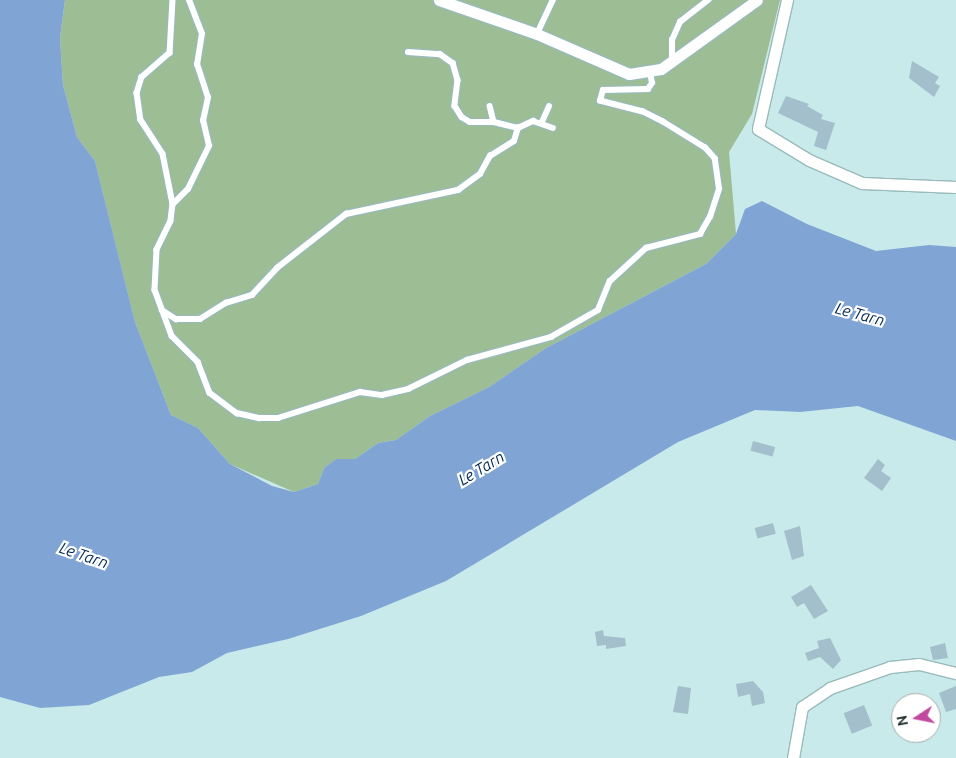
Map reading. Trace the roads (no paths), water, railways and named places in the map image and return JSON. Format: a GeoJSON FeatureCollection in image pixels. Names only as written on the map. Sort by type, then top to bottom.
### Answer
{"type":"FeatureCollection","features":[{"type":"Feature","properties":{"kind":"street"},"geometry":{"type":"LineString","coordinates":[[439,0],[538,34],[629,74],[650,73],[672,61],[757,0]]}},
{"type":"Feature","properties":{"kind":"street"},"geometry":{"type":"LineString","coordinates":[[787,0],[758,129],[809,160],[862,184],[956,187]]}},
{"type":"Feature","properties":{"kind":"street"},"geometry":{"type":"LineString","coordinates":[[792,758],[802,708],[830,688],[890,667],[919,664],[956,673]]}},
{"type":"Feature","properties":{"kind":"lane"},"geometry":{"type":"LineString","coordinates":[[173,0],[170,54],[142,77],[136,106],[164,154],[173,204],[154,272],[159,307],[172,336],[198,362],[210,393],[219,403],[238,413],[260,418],[278,418],[360,392],[382,395],[408,389],[467,360],[551,336],[598,310],[610,281],[646,248],[690,239],[700,234],[710,217],[719,189],[715,159],[705,148],[644,112],[600,101],[603,90],[648,89],[652,83],[650,73]]}},
{"type":"Feature","properties":{"kind":"lane"},"geometry":{"type":"LineString","coordinates":[[173,204],[188,189],[209,146],[203,121],[208,98],[197,65],[202,34],[189,0]]}},
{"type":"Feature","properties":{"kind":"lane"},"geometry":{"type":"LineString","coordinates":[[538,34],[553,0]]}},
{"type":"Feature","properties":{"kind":"lane"},"geometry":{"type":"LineString","coordinates":[[672,61],[672,40],[680,22],[708,0]]}},
{"type":"Feature","properties":{"kind":"lane"},"geometry":{"type":"LineString","coordinates":[[408,52],[431,53],[448,59],[458,80],[455,101],[458,112],[470,122],[494,122],[518,128],[542,122],[553,128]]}},
{"type":"Feature","properties":{"kind":"lane"},"geometry":{"type":"LineString","coordinates":[[490,106],[494,122]]}},
{"type":"Feature","properties":{"kind":"lane"},"geometry":{"type":"LineString","coordinates":[[542,122],[549,106]]}},
{"type":"Feature","properties":{"kind":"lane"},"geometry":{"type":"LineString","coordinates":[[159,307],[176,319],[200,319],[226,303],[252,295],[277,268],[346,214],[468,185],[490,156],[514,141],[518,128]]}},
{"type":"Feature","properties":{"kind":"water","name":"Le Tarn"},"geometry":{"type":"Polygon","coordinates":[[[0,0],[65,0],[60,38],[63,85],[77,137],[95,161],[135,322],[171,415],[198,428],[230,464],[272,486],[294,492],[318,484],[324,468],[336,459],[355,459],[378,443],[396,440],[430,416],[489,387],[546,348],[706,264],[736,234],[745,209],[762,201],[807,224],[876,251],[929,245],[956,247],[956,441],[858,406],[800,412],[755,410],[678,442],[446,581],[361,616],[288,639],[227,653],[192,672],[159,677],[89,705],[40,708],[0,697],[0,0]]]}}]}
